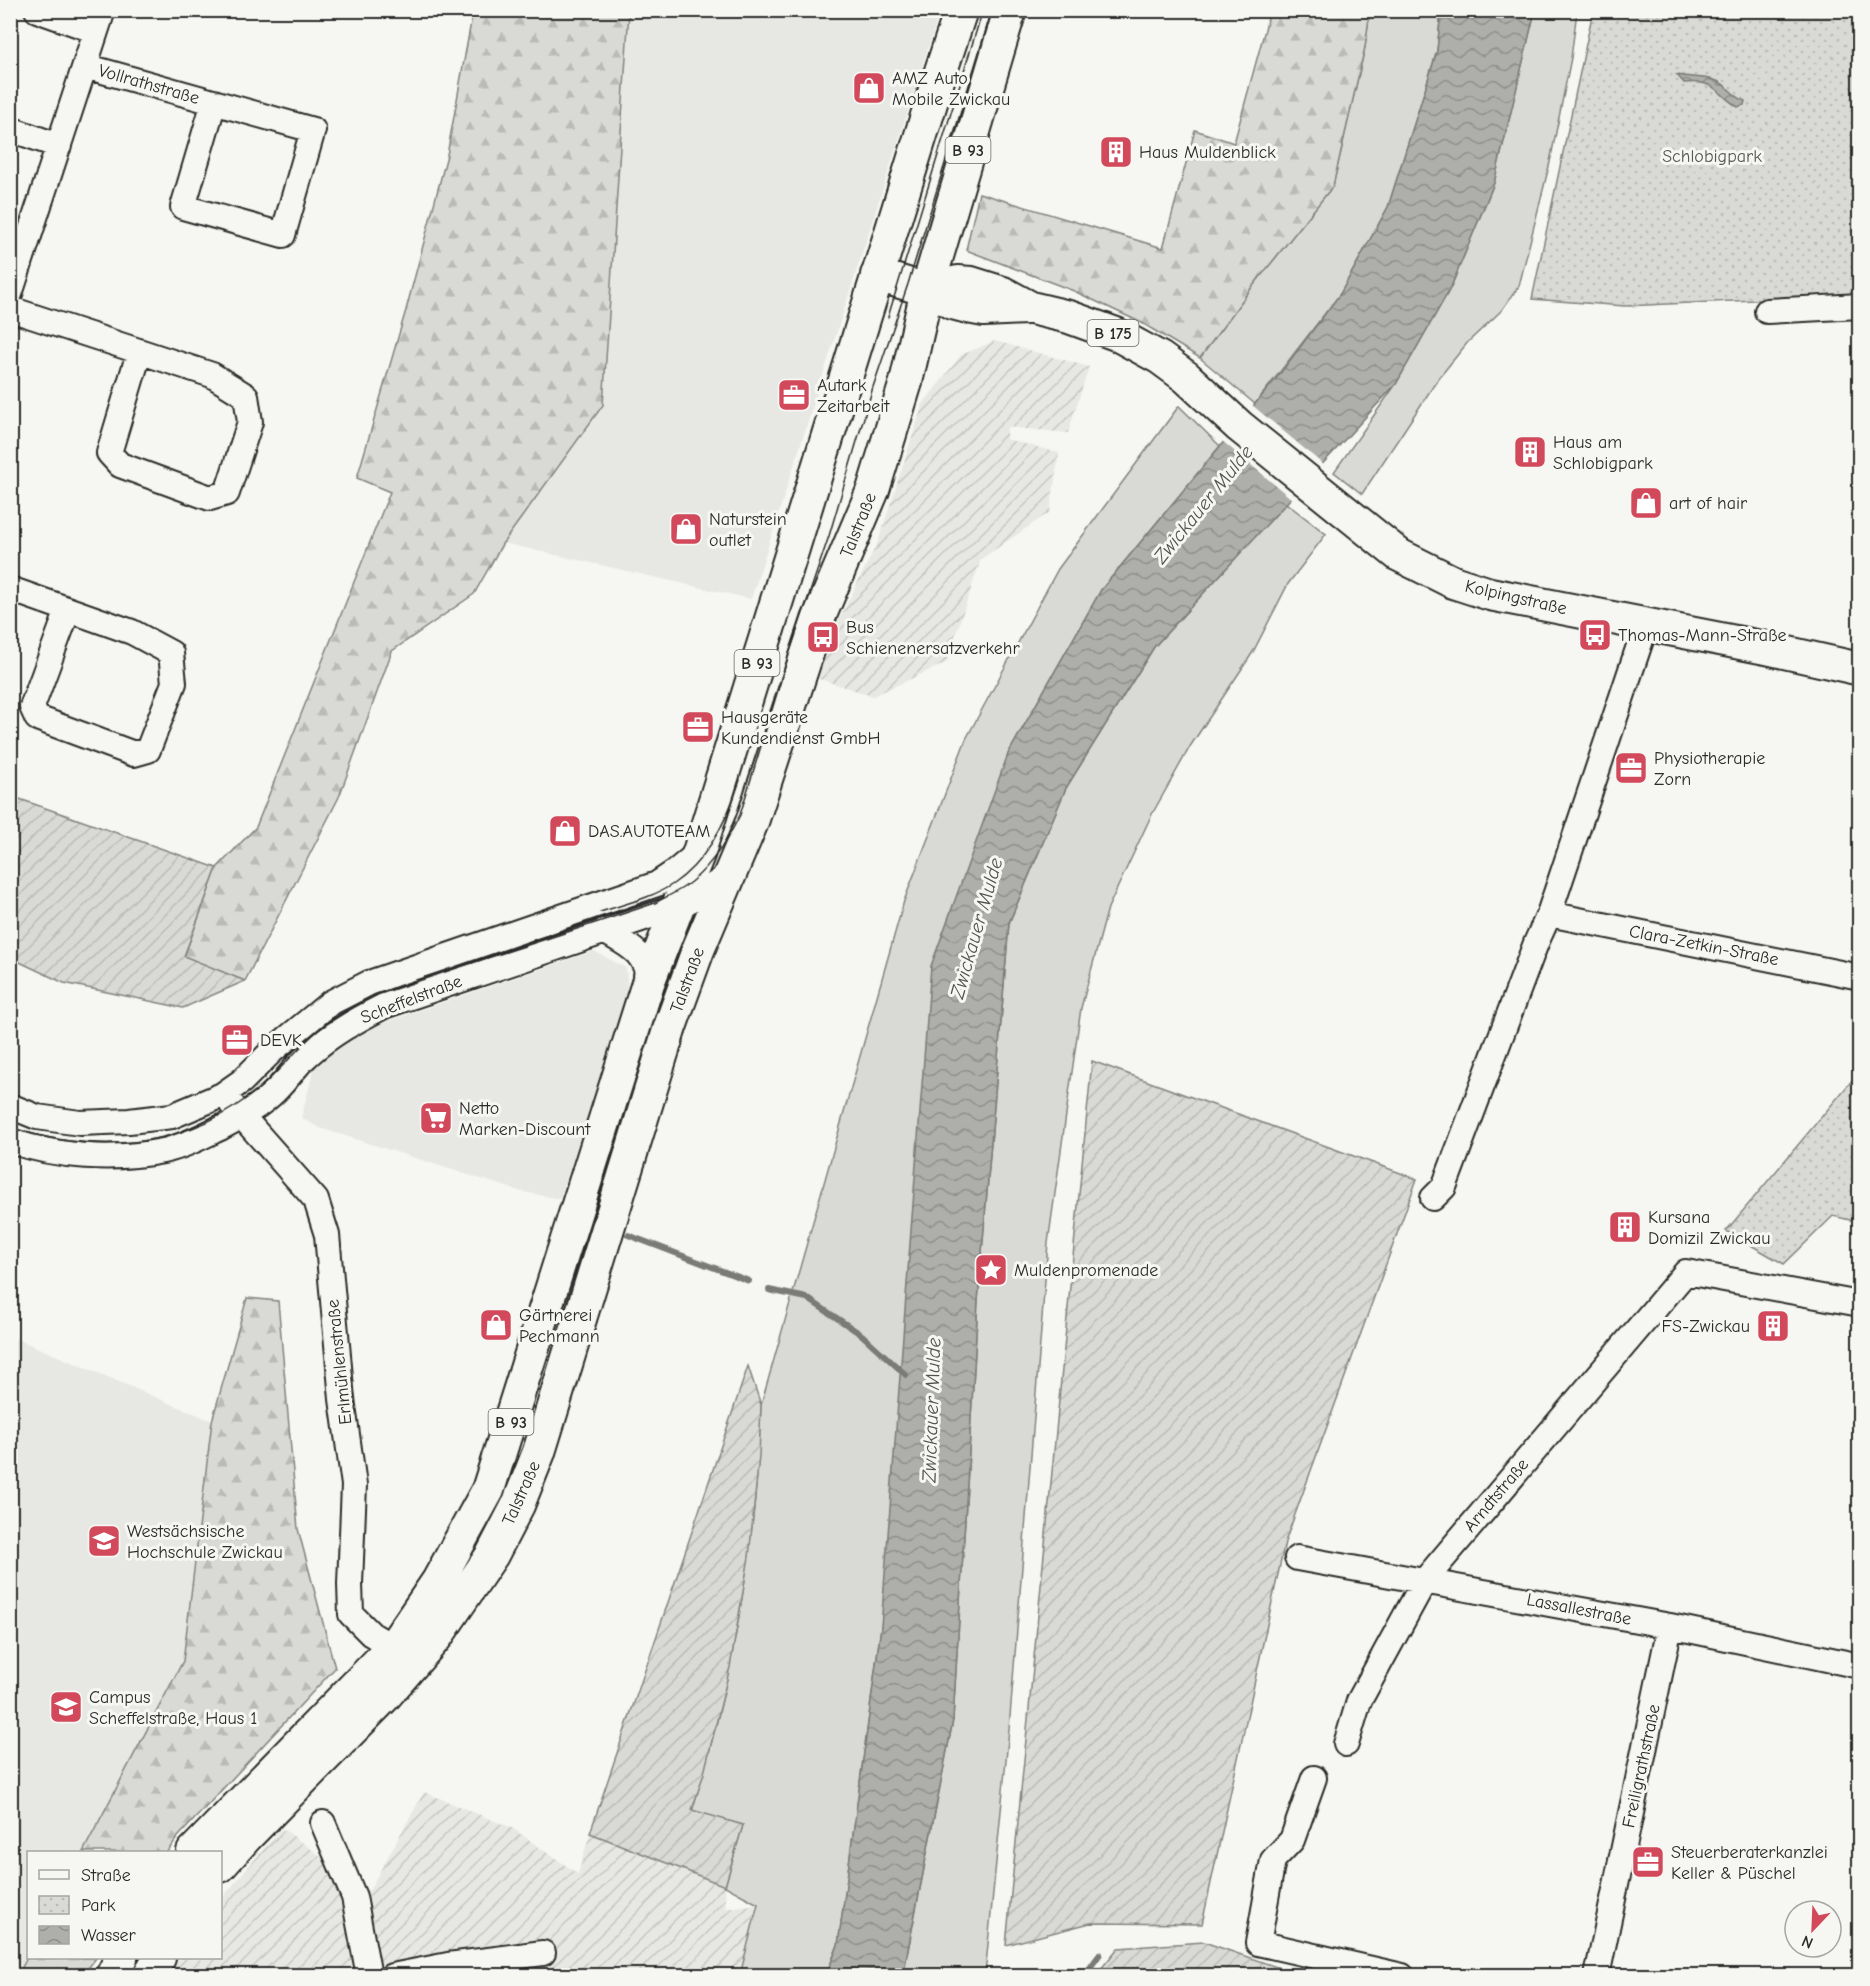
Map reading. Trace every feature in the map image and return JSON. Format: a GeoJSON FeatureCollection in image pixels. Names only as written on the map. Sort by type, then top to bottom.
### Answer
{"type":"FeatureCollection","features":[{"type":"Feature","properties":{"kind":"main road","name":"Talstraße"},"geometry":{"type":"LineString","coordinates":[[194,1851],[393,1647],[438,1581],[488,1490],[648,983],[686,897],[961,10]]}},
{"type":"Feature","properties":{"kind":"main road","name":"Talstraße"},"geometry":{"type":"LineString","coordinates":[[686,897],[730,874],[752,822],[818,620],[873,490],[906,382],[927,290],[1010,10]]}},
{"type":"Feature","properties":{"kind":"main road"},"geometry":{"type":"LineString","coordinates":[[877,275],[927,290]]}},
{"type":"Feature","properties":{"kind":"main road","name":"Kolpingstraße"},"geometry":{"type":"LineString","coordinates":[[927,290],[958,282],[971,283],[1003,293],[1031,308],[1069,317],[1116,334],[1160,358],[1186,377],[1239,426],[1392,550],[1416,565],[1453,582],[1490,594],[1766,648],[1860,669]]}},
{"type":"Feature","properties":{"kind":"main road","name":"Talstraße"},"geometry":{"type":"LineString","coordinates":[[222,1864],[384,1697],[437,1636],[492,1555],[518,1505],[539,1452],[670,1028],[686,897]]}},
{"type":"Feature","properties":{"kind":"main road"},"geometry":{"type":"LineString","coordinates":[[112,1976],[120,1959]]}},
{"type":"Feature","properties":{"kind":"main road"},"geometry":{"type":"LineString","coordinates":[[149,1976],[158,1959]]}},
{"type":"Feature","properties":{"kind":"street"},"geometry":{"type":"LineString","coordinates":[[10,294],[100,21],[37,10]]}},
{"type":"Feature","properties":{"kind":"street","name":"Vollrathstraße"},"geometry":{"type":"LineString","coordinates":[[85,66],[214,102],[313,130],[283,235],[183,207],[214,102]]}},
{"type":"Feature","properties":{"kind":"street"},"geometry":{"type":"LineString","coordinates":[[10,129],[59,146]]}},
{"type":"Feature","properties":{"kind":"street"},"geometry":{"type":"LineString","coordinates":[[1767,311],[1860,306]]}},
{"type":"Feature","properties":{"kind":"street"},"geometry":{"type":"LineString","coordinates":[[10,309],[212,375],[246,396],[250,422],[227,492],[210,498],[120,465],[109,453],[139,352]]}},
{"type":"Feature","properties":{"kind":"street"},"geometry":{"type":"LineString","coordinates":[[10,590],[132,632],[171,653],[174,682],[148,750],[134,754],[37,718],[32,707],[68,610]]}},
{"type":"Feature","properties":{"kind":"street"},"geometry":{"type":"LineString","coordinates":[[1433,1198],[1444,1187],[1536,942],[1549,914],[1646,625]]}},
{"type":"Feature","properties":{"kind":"street","name":"Scheffelstraße"},"geometry":{"type":"LineString","coordinates":[[10,1141],[30,1148],[78,1156],[132,1155],[165,1151],[198,1139],[242,1116],[271,1095],[307,1055],[343,1027],[363,1016],[399,1000],[603,932],[686,897]]}},
{"type":"Feature","properties":{"kind":"street","name":"Scheffelstraße"},"geometry":{"type":"LineString","coordinates":[[10,1106],[37,1117],[80,1123],[172,1116],[222,1095],[242,1081],[273,1050],[330,1003],[369,983],[686,897]]}},
{"type":"Feature","properties":{"kind":"street","name":"Clara-Zetkin-Straße"},"geometry":{"type":"LineString","coordinates":[[1549,914],[1860,977]]}},
{"type":"Feature","properties":{"kind":"street"},"geometry":{"type":"LineString","coordinates":[[603,932],[633,949],[642,958],[648,972],[648,983]]}},
{"type":"Feature","properties":{"kind":"street","name":"Erlmühlenstraße"},"geometry":{"type":"LineString","coordinates":[[222,1095],[316,1200],[327,1235],[342,1399],[354,1485],[351,1614],[371,1634],[393,1647]]}},
{"type":"Feature","properties":{"kind":"street","name":"Arndtstraße"},"geometry":{"type":"LineString","coordinates":[[1346,1744],[1359,1701],[1425,1580],[1686,1272],[1860,1304]]}},
{"type":"Feature","properties":{"kind":"street","name":"Lassallestraße"},"geometry":{"type":"LineString","coordinates":[[1297,1558],[1670,1626],[1860,1666]]}},
{"type":"Feature","properties":{"kind":"street","name":"Freiligrathstraße"},"geometry":{"type":"LineString","coordinates":[[1597,1976],[1670,1626]]}},
{"type":"Feature","properties":{"kind":"street"},"geometry":{"type":"LineString","coordinates":[[1314,1778],[1292,1840],[1273,1860],[1258,1943],[1402,1976]]}},
{"type":"Feature","properties":{"kind":"street"},"geometry":{"type":"LineString","coordinates":[[323,1823],[354,1897],[369,1976]]}},
{"type":"Feature","properties":{"kind":"street"},"geometry":{"type":"LineString","coordinates":[[392,1976],[448,1965],[543,1953]]}},
{"type":"Feature","properties":{"kind":"shaded area"},"geometry":{"type":"Polygon","coordinates":[[[629,11],[940,11],[751,599],[503,543],[603,405],[629,11]]]}},
{"type":"Feature","properties":{"kind":"shaded area"},"geometry":{"type":"Polygon","coordinates":[[[995,341],[1089,367],[1068,433],[1007,427],[1006,439],[1059,453],[1050,512],[981,559],[946,663],[873,696],[816,678],[836,626],[878,542],[923,404],[961,355],[995,341]]]}},
{"type":"Feature","properties":{"kind":"shaded area"},"geometry":{"type":"Polygon","coordinates":[[[594,951],[626,968],[628,991],[560,1199],[519,1191],[320,1128],[301,1118],[314,1069],[350,1034],[594,951]]]}},
{"type":"Feature","properties":{"kind":"shaded area","name":"Westsächsische Hochschule Zwickau"},"geometry":{"type":"Polygon","coordinates":[[[10,1336],[212,1421],[183,1661],[84,1851],[27,1851],[27,1958],[18,1976],[10,1975],[10,1336]]]}},
{"type":"Feature","properties":{"kind":"shaded area"},"geometry":{"type":"Polygon","coordinates":[[[424,1792],[512,1828],[578,1874],[590,1833],[725,1886],[726,1908],[758,1904],[740,1975],[167,1976],[176,1959],[222,1959],[222,1898],[282,1828],[369,1891],[424,1792]]]}},
{"type":"Feature","properties":{"kind":"green space"},"geometry":{"type":"Polygon","coordinates":[[[473,11],[629,11],[603,405],[503,543],[474,594],[392,651],[339,797],[245,981],[184,957],[217,868],[256,827],[390,492],[357,478],[406,310],[447,155],[473,11]]]}},
{"type":"Feature","properties":{"kind":"green space"},"geometry":{"type":"Polygon","coordinates":[[[1270,11],[1370,11],[1365,47],[1333,186],[1252,287],[1200,358],[1142,323],[1074,291],[966,250],[979,193],[1163,248],[1195,130],[1234,143],[1270,11]]]}},
{"type":"Feature","properties":{"kind":"green space"},"geometry":{"type":"Polygon","coordinates":[[[1370,11],[1441,11],[1437,51],[1388,207],[1340,294],[1255,404],[1200,358],[1252,287],[1333,186],[1365,47],[1370,11]]]}},
{"type":"Feature","properties":{"kind":"green space"},"geometry":{"type":"Polygon","coordinates":[[[1535,11],[1577,11],[1571,58],[1550,162],[1519,286],[1501,311],[1468,342],[1438,379],[1362,494],[1334,472],[1396,384],[1451,287],[1494,183],[1535,11]]]}},
{"type":"Feature","properties":{"kind":"green space","name":"Schlobigpark"},"geometry":{"type":"Polygon","coordinates":[[[1593,11],[1859,11],[1859,295],[1625,306],[1532,299],[1593,11]]]}},
{"type":"Feature","properties":{"kind":"green space"},"geometry":{"type":"Polygon","coordinates":[[[1179,406],[1220,446],[1101,590],[1008,754],[881,1627],[838,1945],[826,1975],[740,1975],[758,1904],[725,1886],[743,1825],[692,1811],[707,1761],[731,1661],[740,1610],[754,1508],[761,1405],[904,901],[966,739],[1058,569],[1179,406]]]}},
{"type":"Feature","properties":{"kind":"green space"},"geometry":{"type":"Polygon","coordinates":[[[1286,503],[1326,534],[1288,584],[1253,652],[1191,745],[1151,816],[1108,908],[1081,1008],[1048,1243],[1009,1729],[985,1975],[903,1976],[953,1720],[978,1301],[1009,923],[1066,788],[1154,647],[1286,503]]]}},
{"type":"Feature","properties":{"kind":"green space"},"geometry":{"type":"Polygon","coordinates":[[[11,796],[217,868],[184,956],[245,981],[183,1008],[64,983],[11,958],[11,796]]]}},
{"type":"Feature","properties":{"kind":"green space"},"geometry":{"type":"Polygon","coordinates":[[[1092,1061],[1417,1179],[1285,1542],[1202,1924],[1090,1923],[1006,1945],[1092,1061]]]}},
{"type":"Feature","properties":{"kind":"green space"},"geometry":{"type":"Polygon","coordinates":[[[1859,1072],[1859,1222],[1833,1216],[1784,1264],[1726,1231],[1859,1072]]]}},
{"type":"Feature","properties":{"kind":"green space"},"geometry":{"type":"Polygon","coordinates":[[[247,1298],[278,1301],[298,1529],[335,1668],[177,1838],[168,1851],[84,1851],[183,1661],[212,1421],[247,1298]]]}},
{"type":"Feature","properties":{"kind":"green space"},"geometry":{"type":"Polygon","coordinates":[[[748,1366],[761,1405],[759,1456],[749,1557],[730,1667],[704,1773],[692,1810],[743,1825],[725,1886],[590,1833],[748,1366]]]}},
{"type":"Feature","properties":{"kind":"green space"},"geometry":{"type":"Polygon","coordinates":[[[1204,1942],[1300,1975],[1096,1975],[1118,1948],[1204,1942]]]}},
{"type":"Feature","properties":{"kind":"green space"},"geometry":{"type":"Polygon","coordinates":[[[27,1958],[95,1959],[83,1975],[18,1975],[27,1958]]]}},
{"type":"Feature","properties":{"kind":"water","name":"Zwickauer Mulde"},"geometry":{"type":"Polygon","coordinates":[[[1441,11],[1535,11],[1494,183],[1451,287],[1396,384],[1154,647],[1066,788],[1009,923],[978,1301],[953,1720],[903,1975],[826,1976],[838,1945],[881,1627],[931,966],[1008,754],[1101,590],[1279,375],[1340,294],[1388,207],[1437,51],[1441,11]]]}},
{"type":"Feature","properties":{"kind":"water"},"geometry":{"type":"Polygon","coordinates":[[[1677,75],[1717,81],[1745,101],[1744,105],[1738,107],[1710,85],[1684,83],[1677,75]]]}},
{"type":"Feature","properties":{"kind":"pier"},"geometry":{"type":"Polygon","coordinates":[[[1251,404],[1325,466],[1293,500],[1221,440],[1251,404]]]}},
{"type":"Feature","properties":{"kind":"waterway"},"geometry":{"type":"LineString","coordinates":[[628,1235],[749,1281]]}},
{"type":"Feature","properties":{"kind":"waterway"},"geometry":{"type":"LineString","coordinates":[[769,1290],[807,1298],[862,1335],[906,1375]]}},
{"type":"Feature","properties":{"kind":"waterway"},"geometry":{"type":"LineString","coordinates":[[1084,1976],[1100,1954]]}},
{"type":"Feature","properties":{"kind":"tram line"},"geometry":{"type":"LineString","coordinates":[[10,1127],[77,1142],[110,1144],[142,1141],[174,1134],[205,1123],[234,1107],[262,1086],[318,1030],[355,1006],[404,984],[655,903],[684,887],[709,864],[740,815],[992,10]]}},
{"type":"Feature","properties":{"kind":"tram line"},"geometry":{"type":"LineString","coordinates":[[888,317],[980,19]]}},
{"type":"Feature","properties":{"kind":"tram line"},"geometry":{"type":"LineString","coordinates":[[600,912],[656,893],[685,874],[715,838],[740,780]]}},
{"type":"Feature","properties":{"kind":"place","name":"AMZ Auto Mobile Zwickau"},"geometry":{"type":"Point","coordinates":[869,88]}},
{"type":"Feature","properties":{"kind":"place","name":"Haus Muldenblick"},"geometry":{"type":"Point","coordinates":[1116,152]}},
{"type":"Feature","properties":{"kind":"place","name":"Autark Zeitarbeit"},"geometry":{"type":"Point","coordinates":[794,395]}},
{"type":"Feature","properties":{"kind":"place","name":"Haus am Schlobigpark"},"geometry":{"type":"Point","coordinates":[1530,452]}},
{"type":"Feature","properties":{"kind":"place","name":"art of hair"},"geometry":{"type":"Point","coordinates":[1646,503]}},
{"type":"Feature","properties":{"kind":"place","name":"Naturstein outlet"},"geometry":{"type":"Point","coordinates":[686,529]}},
{"type":"Feature","properties":{"kind":"place","name":"Thomas-Mann-Straße"},"geometry":{"type":"Point","coordinates":[1595,635]}},
{"type":"Feature","properties":{"kind":"place","name":"Bus Schienenersatzverkehr"},"geometry":{"type":"Point","coordinates":[823,637]}},
{"type":"Feature","properties":{"kind":"place","name":"Hausgeräte Kundendienst GmbH"},"geometry":{"type":"Point","coordinates":[698,727]}},
{"type":"Feature","properties":{"kind":"place","name":"Physiotherapie Zorn"},"geometry":{"type":"Point","coordinates":[1631,768]}},
{"type":"Feature","properties":{"kind":"place","name":"DAS.AUTOTEAM"},"geometry":{"type":"Point","coordinates":[565,831]}},
{"type":"Feature","properties":{"kind":"place","name":"DEVK"},"geometry":{"type":"Point","coordinates":[237,1040]}},
{"type":"Feature","properties":{"kind":"place","name":"Netto Marken-Discount"},"geometry":{"type":"Point","coordinates":[436,1118]}},
{"type":"Feature","properties":{"kind":"place","name":"Kursana Domizil Zwickau"},"geometry":{"type":"Point","coordinates":[1625,1227]}},
{"type":"Feature","properties":{"kind":"place","name":"Muldenpromenade"},"geometry":{"type":"Point","coordinates":[991,1270]}},
{"type":"Feature","properties":{"kind":"place","name":"Gärtnerei Pechmann"},"geometry":{"type":"Point","coordinates":[496,1325]}},
{"type":"Feature","properties":{"kind":"place","name":"FS-Zwickau"},"geometry":{"type":"Point","coordinates":[1773,1326]}},
{"type":"Feature","properties":{"kind":"place","name":"Westsächsische Hochschule Zwickau"},"geometry":{"type":"Point","coordinates":[104,1541]}},
{"type":"Feature","properties":{"kind":"place","name":"Campus Scheffelstraße, Haus 1"},"geometry":{"type":"Point","coordinates":[66,1707]}},
{"type":"Feature","properties":{"kind":"place","name":"Steuerberaterkanzlei Keller & Püschel"},"geometry":{"type":"Point","coordinates":[1648,1862]}}]}
